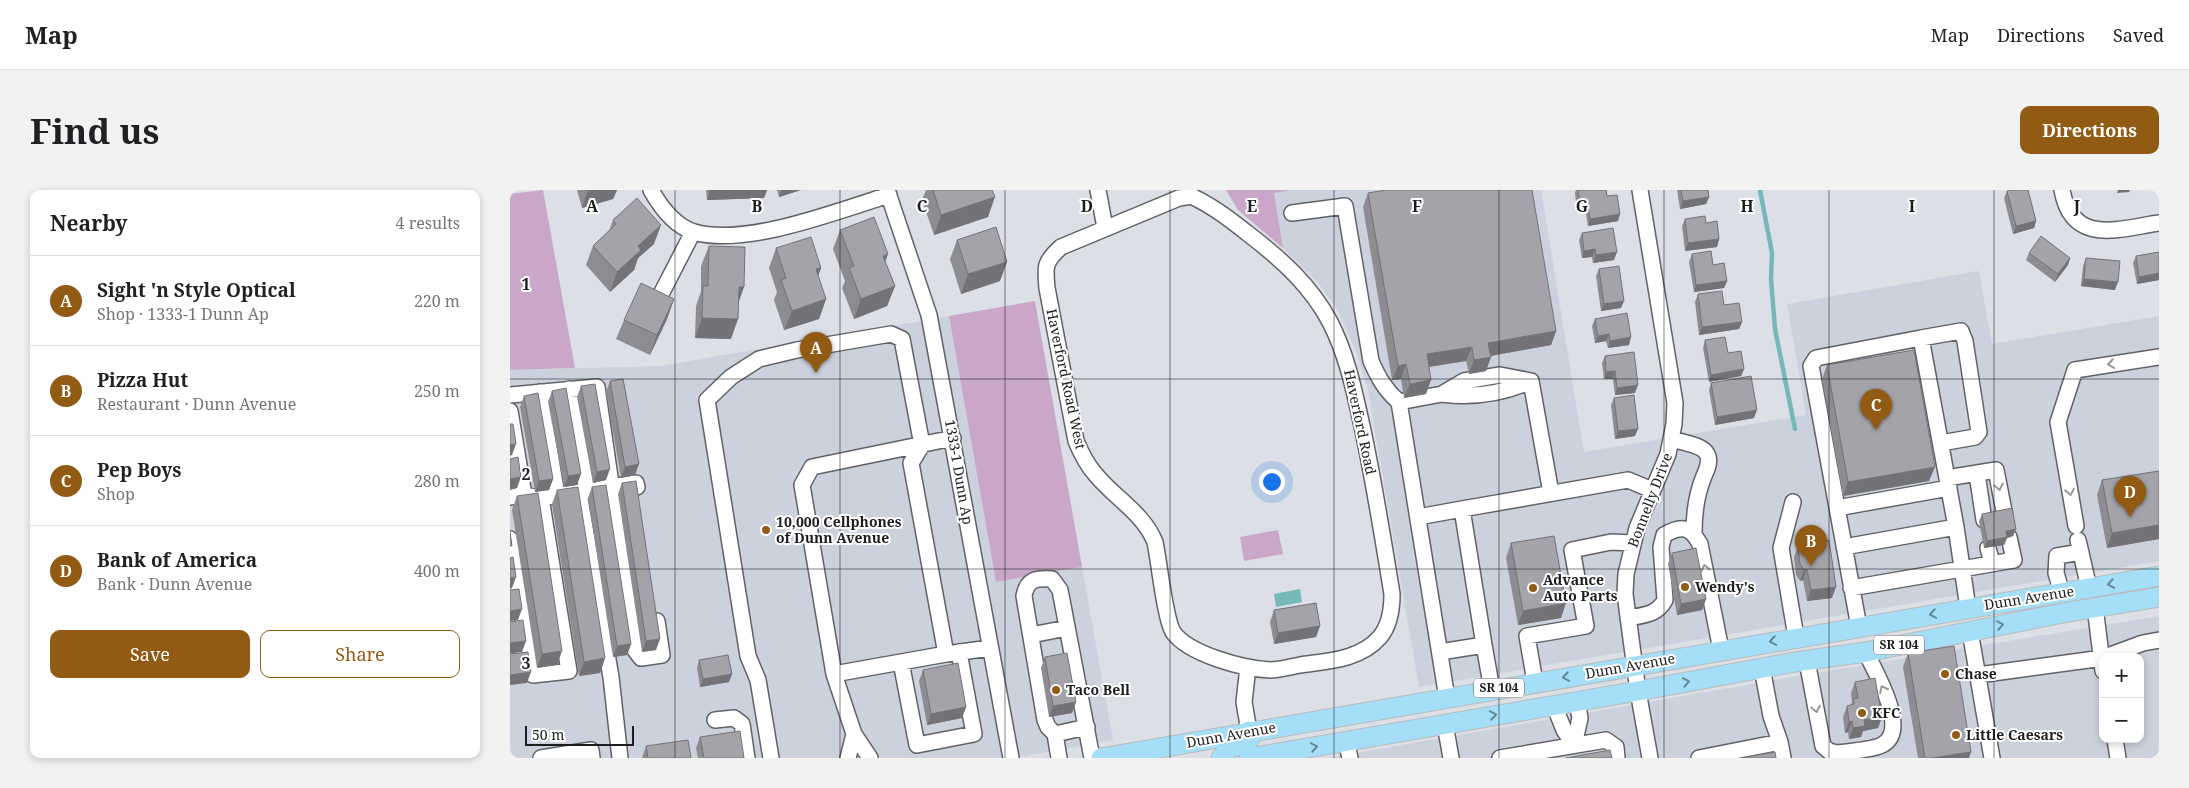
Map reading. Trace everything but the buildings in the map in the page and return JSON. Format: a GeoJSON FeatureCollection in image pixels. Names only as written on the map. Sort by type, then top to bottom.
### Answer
{"type":"FeatureCollection","features":[{"type":"Feature","properties":{"kind":"main road","name":"Dunn Avenue"},"geometry":{"type":"LineString","coordinates":[[1101,758],[1248,731],[2159,576]]}},
{"type":"Feature","properties":{"kind":"main road","name":"Dunn Avenue"},"geometry":{"type":"LineString","coordinates":[[1248,758],[1348,750],[1445,724],[1762,668],[1866,652],[2159,597]]}},
{"type":"Feature","properties":{"kind":"main road"},"geometry":{"type":"LineString","coordinates":[[1248,758],[1249,752],[1253,747],[1282,735],[1291,724]]}},
{"type":"Feature","properties":{"kind":"main road"},"geometry":{"type":"LineString","coordinates":[[1221,758],[1230,748],[1247,743],[1250,738],[1248,731]]}},
{"type":"Feature","properties":{"kind":"street"},"geometry":{"type":"LineString","coordinates":[[651,190],[658,202],[676,221],[693,232],[712,235],[753,233],[789,226],[888,192]]}},
{"type":"Feature","properties":{"kind":"street"},"geometry":{"type":"LineString","coordinates":[[1098,190],[1105,228]]}},
{"type":"Feature","properties":{"kind":"street","name":"Bonnelly Drive"},"geometry":{"type":"LineString","coordinates":[[1640,190],[1672,382],[1674,424],[1668,454],[1632,543],[1626,574],[1625,594],[1628,618],[1650,758]]}},
{"type":"Feature","properties":{"kind":"street"},"geometry":{"type":"LineString","coordinates":[[2062,190],[2068,213],[2078,224],[2105,232],[2159,223]]}},
{"type":"Feature","properties":{"kind":"street","name":"1333-1 Dunn Ap"},"geometry":{"type":"LineString","coordinates":[[888,192],[929,315],[1011,758]]}},
{"type":"Feature","properties":{"kind":"street","name":"Haverford Road"},"geometry":{"type":"LineString","coordinates":[[1105,228],[1179,198],[1191,196],[1209,204],[1268,249],[1297,275],[1330,322],[1344,354],[1352,380],[1367,447],[1392,594],[1392,606],[1388,622],[1381,636],[1368,648],[1348,658],[1271,670],[1248,667]]}},
{"type":"Feature","properties":{"kind":"street"},"geometry":{"type":"LineString","coordinates":[[1292,213],[1345,206],[1371,361],[1379,379],[1388,392],[1399,402],[1447,698]]}},
{"type":"Feature","properties":{"kind":"street","name":"Haverford Road West"},"geometry":{"type":"LineString","coordinates":[[1105,228],[1061,247],[1049,257],[1045,268],[1046,288],[1076,441],[1087,464],[1096,476],[1140,517],[1152,535],[1155,542],[1172,631],[1183,643],[1201,653],[1248,667]]}},
{"type":"Feature","properties":{"kind":"street"},"geometry":{"type":"LineString","coordinates":[[659,298],[693,232]]}},
{"type":"Feature","properties":{"kind":"street"},"geometry":{"type":"LineString","coordinates":[[1859,626],[1811,366],[1816,358],[1961,331],[1965,341],[1979,432],[1975,437],[1941,443]]}},
{"type":"Feature","properties":{"kind":"street"},"geometry":{"type":"LineString","coordinates":[[771,758],[758,680],[748,656],[707,400],[731,377],[759,359],[797,350],[891,334],[902,340],[922,445],[911,463],[953,653],[974,734],[917,745],[901,662]]}},
{"type":"Feature","properties":{"kind":"street"},"geometry":{"type":"LineString","coordinates":[[1922,338],[1956,527],[1968,608]]}},
{"type":"Feature","properties":{"kind":"street"},"geometry":{"type":"LineString","coordinates":[[2089,588],[2058,422],[2075,370],[2159,357]]}},
{"type":"Feature","properties":{"kind":"street"},"geometry":{"type":"LineString","coordinates":[[1399,402],[1442,394],[1464,381],[1500,375],[1531,381],[1551,493]]}},
{"type":"Feature","properties":{"kind":"street"},"geometry":{"type":"LineString","coordinates":[[510,395],[597,387],[635,650],[641,658],[662,655],[655,608]]}},
{"type":"Feature","properties":{"kind":"street"},"geometry":{"type":"LineString","coordinates":[[569,390],[612,677],[620,758]]}},
{"type":"Feature","properties":{"kind":"street"},"geometry":{"type":"LineString","coordinates":[[540,392],[557,496]]}},
{"type":"Feature","properties":{"kind":"street"},"geometry":{"type":"LineString","coordinates":[[510,411],[517,496],[541,498],[636,484],[639,502]]}},
{"type":"Feature","properties":{"kind":"street"},"geometry":{"type":"LineString","coordinates":[[870,758],[854,734],[834,674],[802,485],[812,467],[953,438]]}},
{"type":"Feature","properties":{"kind":"street"},"geometry":{"type":"LineString","coordinates":[[1672,440],[1701,448],[1707,454],[1709,464],[1698,491],[1694,512],[1694,533],[1700,544],[1722,650]]}},
{"type":"Feature","properties":{"kind":"street"},"geometry":{"type":"LineString","coordinates":[[1837,508],[1996,470],[2005,516]]}},
{"type":"Feature","properties":{"kind":"street"},"geometry":{"type":"LineString","coordinates":[[1977,474],[1984,520]]}},
{"type":"Feature","properties":{"kind":"street"},"geometry":{"type":"LineString","coordinates":[[1418,517],[1628,480],[1652,490]]}},
{"type":"Feature","properties":{"kind":"street"},"geometry":{"type":"LineString","coordinates":[[510,538],[517,625],[533,675],[569,671],[541,498]]}},
{"type":"Feature","properties":{"kind":"street"},"geometry":{"type":"LineString","coordinates":[[1793,502],[1782,548],[1796,637]]}},
{"type":"Feature","properties":{"kind":"street"},"geometry":{"type":"LineString","coordinates":[[1462,509],[1492,690]]}},
{"type":"Feature","properties":{"kind":"street"},"geometry":{"type":"LineString","coordinates":[[1844,547],[1956,527]]}},
{"type":"Feature","properties":{"kind":"street"},"geometry":{"type":"LineString","coordinates":[[1628,618],[1651,614],[1665,600],[1661,547],[1664,535],[1675,529],[1684,528],[1694,533]]}},
{"type":"Feature","properties":{"kind":"street"},"geometry":{"type":"LineString","coordinates":[[1852,588],[2014,560],[2009,537]]}},
{"type":"Feature","properties":{"kind":"street"},"geometry":{"type":"LineString","coordinates":[[2062,593],[2056,573],[2057,556],[2079,539]]}},
{"type":"Feature","properties":{"kind":"street"},"geometry":{"type":"LineString","coordinates":[[1535,682],[1527,636],[1586,626],[1572,550],[1611,542],[1632,543]]}},
{"type":"Feature","properties":{"kind":"street"},"geometry":{"type":"LineString","coordinates":[[1988,548],[1992,563]]}},
{"type":"Feature","properties":{"kind":"street"},"geometry":{"type":"LineString","coordinates":[[1059,758],[1055,734],[1044,720],[1024,596],[1030,581],[1041,578],[1052,580],[1057,584],[1092,758]]}},
{"type":"Feature","properties":{"kind":"street"},"geometry":{"type":"LineString","coordinates":[[2095,608],[2102,653]]}},
{"type":"Feature","properties":{"kind":"street"},"geometry":{"type":"LineString","coordinates":[[1031,635],[1067,628]]}},
{"type":"Feature","properties":{"kind":"street"},"geometry":{"type":"LineString","coordinates":[[1970,631],[1992,758]]}},
{"type":"Feature","properties":{"kind":"street"},"geometry":{"type":"LineString","coordinates":[[2121,653],[2143,643],[2159,640]]}},
{"type":"Feature","properties":{"kind":"street"},"geometry":{"type":"LineString","coordinates":[[1440,652],[1484,645]]}},
{"type":"Feature","properties":{"kind":"street"},"geometry":{"type":"LineString","coordinates":[[834,674],[990,648]]}},
{"type":"Feature","properties":{"kind":"street"},"geometry":{"type":"LineString","coordinates":[[1807,661],[1822,746],[1836,753],[1882,745],[1891,736],[1893,722],[1888,698],[1866,652]]}},
{"type":"Feature","properties":{"kind":"street"},"geometry":{"type":"LineString","coordinates":[[510,660],[529,658]]}},
{"type":"Feature","properties":{"kind":"street"},"geometry":{"type":"LineString","coordinates":[[1978,675],[2099,661]]}},
{"type":"Feature","properties":{"kind":"street"},"geometry":{"type":"LineString","coordinates":[[1248,667],[1244,702],[1248,731]]}},
{"type":"Feature","properties":{"kind":"street"},"geometry":{"type":"LineString","coordinates":[[1762,668],[1771,716],[1780,742],[1783,758]]}},
{"type":"Feature","properties":{"kind":"street"},"geometry":{"type":"LineString","coordinates":[[1574,745],[1580,718],[1577,701]]}},
{"type":"Feature","properties":{"kind":"street"},"geometry":{"type":"LineString","coordinates":[[1554,705],[1560,722],[1574,745]]}},
{"type":"Feature","properties":{"kind":"street"},"geometry":{"type":"LineString","coordinates":[[715,720],[734,718],[742,724],[747,758]]}},
{"type":"Feature","properties":{"kind":"street"},"geometry":{"type":"LineString","coordinates":[[1445,724],[1451,758]]}},
{"type":"Feature","properties":{"kind":"street"},"geometry":{"type":"LineString","coordinates":[[1055,734],[1087,727]]}},
{"type":"Feature","properties":{"kind":"street"},"geometry":{"type":"LineString","coordinates":[[848,758],[854,734]]}},
{"type":"Feature","properties":{"kind":"street"},"geometry":{"type":"LineString","coordinates":[[1500,758],[1606,740],[1616,747],[1617,758]]}},
{"type":"Feature","properties":{"kind":"street"},"geometry":{"type":"LineString","coordinates":[[1699,758],[1780,742]]}},
{"type":"Feature","properties":{"kind":"street"},"geometry":{"type":"LineString","coordinates":[[2116,743],[2118,758]]}},
{"type":"Feature","properties":{"kind":"street"},"geometry":{"type":"LineString","coordinates":[[541,758],[591,750],[592,758]]}},
{"type":"Feature","properties":{"kind":"shaded area"},"geometry":{"type":"Polygon","coordinates":[[[543,190],[575,368],[510,370],[510,194],[543,190]]]}},
{"type":"Feature","properties":{"kind":"shaded area"},"geometry":{"type":"Polygon","coordinates":[[[1226,190],[1292,190],[1274,193],[1283,248],[1238,210],[1226,190]]]}},
{"type":"Feature","properties":{"kind":"shaded area"},"geometry":{"type":"Polygon","coordinates":[[[1292,190],[1541,190],[1584,452],[1806,415],[1787,304],[1979,271],[1992,344],[2159,316],[2159,561],[1419,687],[1368,390],[1356,351],[1337,309],[1316,280],[1283,248],[1274,193],[1292,190]]]}},
{"type":"Feature","properties":{"kind":"shaded area"},"geometry":{"type":"Polygon","coordinates":[[[1035,301],[1082,567],[996,582],[949,316],[1035,301]]]}},
{"type":"Feature","properties":{"kind":"shaded area"},"geometry":{"type":"Polygon","coordinates":[[[949,316],[996,582],[1082,567],[1113,740],[1013,758],[510,758],[510,370],[661,366],[949,316]]]}},
{"type":"Feature","properties":{"kind":"shaded area"},"geometry":{"type":"Polygon","coordinates":[[[1278,530],[1283,554],[1244,561],[1240,537],[1278,530]]]}},
{"type":"Feature","properties":{"kind":"shaded area"},"geometry":{"type":"Polygon","coordinates":[[[2159,616],[2159,758],[1328,758],[1780,679],[2159,616]]]}},
{"type":"Feature","properties":{"kind":"water"},"geometry":{"type":"Polygon","coordinates":[[[1300,589],[1302,602],[1276,607],[1274,594],[1300,589]]]}},
{"type":"Feature","properties":{"kind":"waterway"},"geometry":{"type":"LineString","coordinates":[[1760,190],[1772,253],[1771,279],[1775,329],[1795,429]]}},
{"type":"Feature","properties":{"kind":"place","name":"Sight 'n Style Optical"},"geometry":{"type":"Point","coordinates":[816,373]}},
{"type":"Feature","properties":{"kind":"place","name":"Pep Boys"},"geometry":{"type":"Point","coordinates":[1876,430]}},
{"type":"Feature","properties":{"kind":"place","name":"Bank of America"},"geometry":{"type":"Point","coordinates":[2130,517]}},
{"type":"Feature","properties":{"kind":"place","name":"10,000 Cellphones of Dunn Avenue"},"geometry":{"type":"Point","coordinates":[766,530]}},
{"type":"Feature","properties":{"kind":"place","name":"Pizza Hut"},"geometry":{"type":"Point","coordinates":[1811,566]}},
{"type":"Feature","properties":{"kind":"place","name":"Wendy's"},"geometry":{"type":"Point","coordinates":[1685,587]}},
{"type":"Feature","properties":{"kind":"place","name":"Advance Auto Parts"},"geometry":{"type":"Point","coordinates":[1533,588]}},
{"type":"Feature","properties":{"kind":"place","name":"Chase"},"geometry":{"type":"Point","coordinates":[1945,674]}},
{"type":"Feature","properties":{"kind":"place","name":"Taco Bell"},"geometry":{"type":"Point","coordinates":[1056,690]}},
{"type":"Feature","properties":{"kind":"place","name":"KFC"},"geometry":{"type":"Point","coordinates":[1862,713]}},
{"type":"Feature","properties":{"kind":"place","name":"Little Caesars"},"geometry":{"type":"Point","coordinates":[1956,735]}}]}
